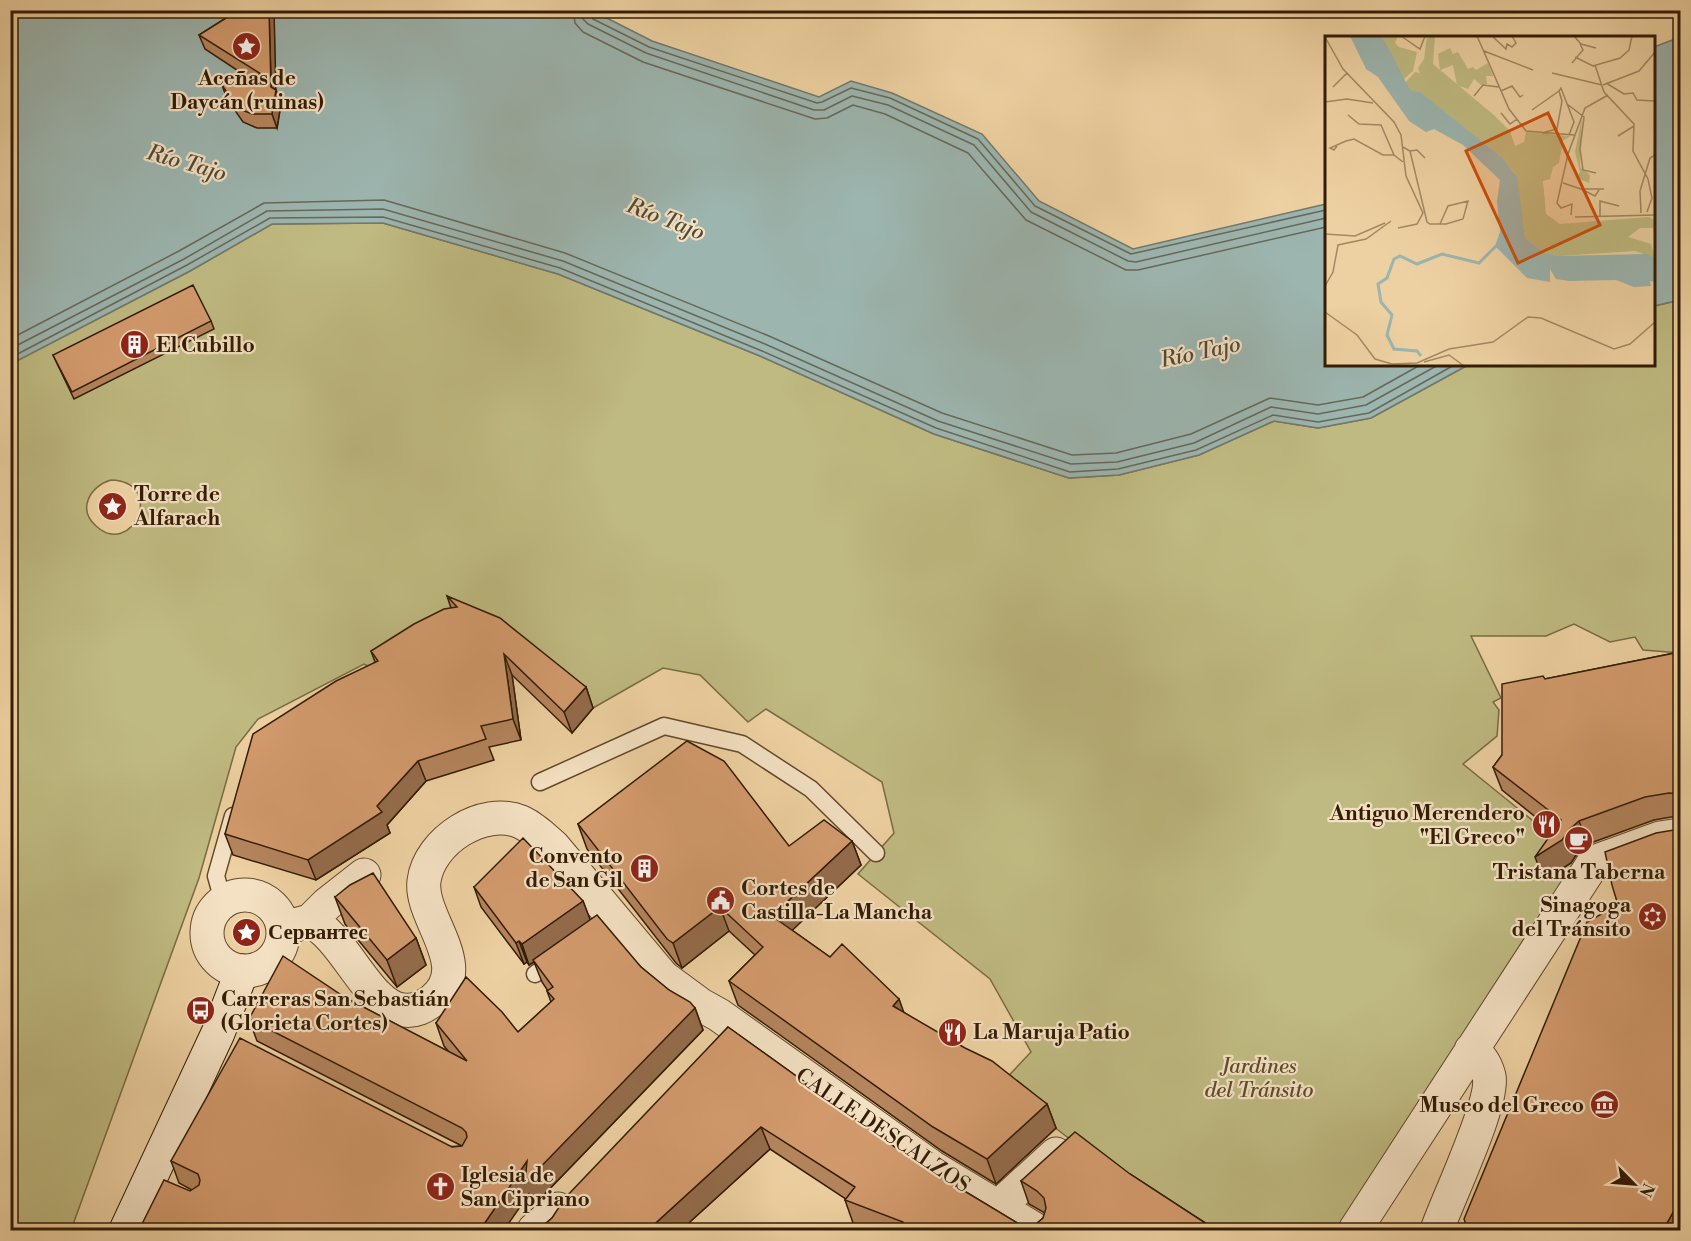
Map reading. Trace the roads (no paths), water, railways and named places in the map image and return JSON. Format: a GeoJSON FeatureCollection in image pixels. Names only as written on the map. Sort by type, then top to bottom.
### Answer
{"type":"FeatureCollection","features":[{"type":"Feature","properties":{"kind":"street","name":"CALLE DESCALZOS"},"geometry":{"type":"LineString","coordinates":[[297,924],[316,924],[334,940],[382,1002],[395,1009],[418,1010],[440,993],[447,979],[449,967],[446,952],[424,892],[424,880],[437,849],[453,835],[476,823],[493,819],[521,822],[536,831],[554,847],[609,922],[663,977],[932,1167],[1036,1230]]}},
{"type":"Feature","properties":{"kind":"street"},"geometry":{"type":"LineString","coordinates":[[1355,1230],[1594,862],[1660,838],[1680,835]]}},
{"type":"Feature","properties":{"kind":"street"},"geometry":{"type":"LineString","coordinates":[[297,924],[281,917],[275,907],[266,900],[256,895],[244,894],[223,901],[213,911],[208,923],[209,943],[218,960],[229,968],[242,971],[264,967],[280,950],[284,939],[297,924],[364,875]]}},
{"type":"Feature","properties":{"kind":"street"},"geometry":{"type":"LineString","coordinates":[[126,1230],[155,1184],[223,1036],[242,971]]}},
{"type":"Feature","properties":{"kind":"street"},"geometry":{"type":"LineString","coordinates":[[709,1051],[733,1026]]}},
{"type":"Feature","properties":{"kind":"street"},"geometry":{"type":"LineString","coordinates":[[1437,1230],[1486,1103],[1489,1077],[1480,1056],[1471,1050]]}},
{"type":"Feature","properties":{"kind":"street"},"geometry":{"type":"LineString","coordinates":[[998,1207],[1072,1139]]}},
{"type":"Feature","properties":{"kind":"street"},"geometry":{"type":"LineString","coordinates":[[534,1230],[551,1220],[582,1184]]}},
{"type":"Feature","properties":{"kind":"lane"},"geometry":{"type":"LineString","coordinates":[[540,782],[664,726],[741,744],[811,789],[876,854]]}},
{"type":"Feature","properties":{"kind":"lane"},"geometry":{"type":"LineString","coordinates":[[223,901],[216,876],[237,802]]}},
{"type":"Feature","properties":{"kind":"lane"},"geometry":{"type":"LineString","coordinates":[[535,975],[570,950]]}},
{"type":"Feature","properties":{"kind":"water","name":"Río Tajo"},"geometry":{"type":"Polygon","coordinates":[[[591,10],[652,41],[819,97],[851,81],[892,93],[982,134],[1039,201],[1133,249],[1325,204],[1325,366],[1466,366],[1371,418],[1318,428],[1274,421],[1199,455],[1119,475],[1069,478],[934,434],[760,356],[558,274],[383,223],[272,224],[190,271],[11,364],[11,11],[591,10]]]}},
{"type":"Feature","properties":{"kind":"water"},"geometry":{"type":"Polygon","coordinates":[[[1680,37],[1680,300],[1655,306],[1655,47],[1680,37]]]}},
{"type":"Feature","properties":{"kind":"place","name":"Aceñas de Daycán (ruinas)"},"geometry":{"type":"Point","coordinates":[247,47]}},
{"type":"Feature","properties":{"kind":"place","name":"El Cubillo"},"geometry":{"type":"Point","coordinates":[135,345]}},
{"type":"Feature","properties":{"kind":"place","name":"Torre de Alfarach"},"geometry":{"type":"Point","coordinates":[113,506]}},
{"type":"Feature","properties":{"kind":"place","name":"Antiguo Merendero \"El Greco\""},"geometry":{"type":"Point","coordinates":[1546,825]}},
{"type":"Feature","properties":{"kind":"place","name":"Tristana Taberna"},"geometry":{"type":"Point","coordinates":[1579,841]}},
{"type":"Feature","properties":{"kind":"place","name":"Convento de San Gil"},"geometry":{"type":"Point","coordinates":[644,868]}},
{"type":"Feature","properties":{"kind":"place","name":"Cortes de Castilla-La Mancha"},"geometry":{"type":"Point","coordinates":[720,900]}},
{"type":"Feature","properties":{"kind":"place","name":"Sinagoga del Tránsito"},"geometry":{"type":"Point","coordinates":[1652,917]}},
{"type":"Feature","properties":{"kind":"place","name":"Сервантес"},"geometry":{"type":"Point","coordinates":[247,932]}},
{"type":"Feature","properties":{"kind":"place","name":"Carreras San Sebastián (Glorieta Cortes)"},"geometry":{"type":"Point","coordinates":[200,1011]}},
{"type":"Feature","properties":{"kind":"place","name":"La Maruja Patio"},"geometry":{"type":"Point","coordinates":[952,1032]}},
{"type":"Feature","properties":{"kind":"place","name":"Museo del Greco"},"geometry":{"type":"Point","coordinates":[1605,1105]}},
{"type":"Feature","properties":{"kind":"place","name":"Iglesia de San Cipriano"},"geometry":{"type":"Point","coordinates":[440,1187]}},
{"type":"Feature","properties":{"kind":"park label","name":"Jardines del Tránsito"},"geometry":{"type":"Point","coordinates":[1259,1078]}}]}
